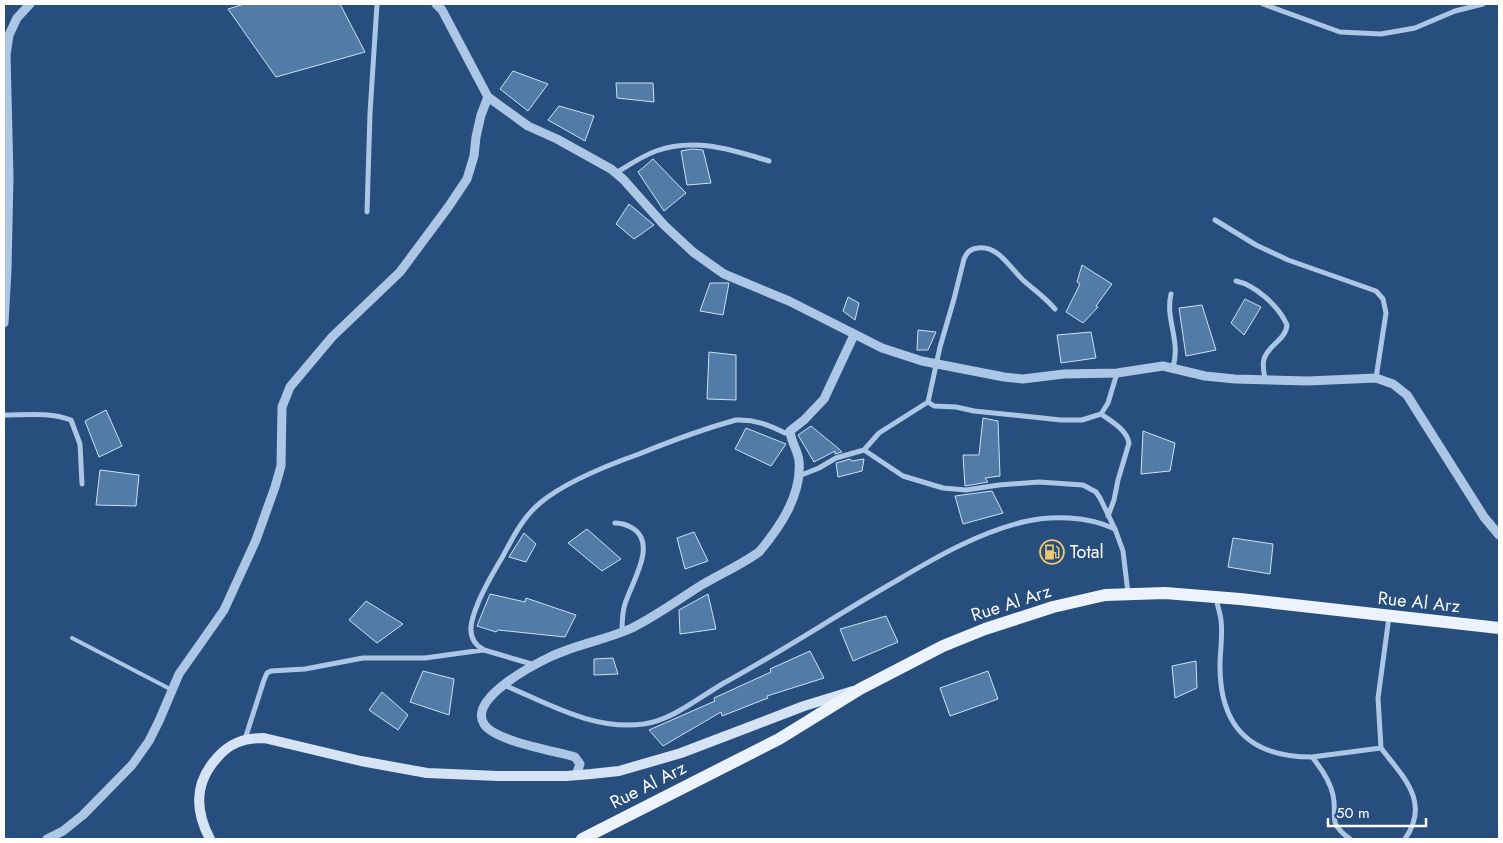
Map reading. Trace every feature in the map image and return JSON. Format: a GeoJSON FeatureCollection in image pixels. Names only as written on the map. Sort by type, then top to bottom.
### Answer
{"type":"FeatureCollection","features":[{"type":"Feature","properties":{"kind":"main road","name":"Rue Al Arz"},"geometry":{"type":"LineString","coordinates":[[582,839],[779,738],[860,689],[943,646],[986,629],[1053,607],[1105,595],[1165,593],[1216,597],[1499,628]]}},
{"type":"Feature","properties":{"kind":"main road"},"geometry":{"type":"LineString","coordinates":[[210,839],[199,805],[199,791],[203,777],[224,748],[245,739],[264,738],[368,763],[427,773],[498,776],[576,775],[619,771],[681,753],[804,706],[860,689]]}},
{"type":"Feature","properties":{"kind":"street"},"geometry":{"type":"LineString","coordinates":[[4,324],[9,176],[6,56],[9,35],[17,18],[30,4]]}},
{"type":"Feature","properties":{"kind":"street"},"geometry":{"type":"LineString","coordinates":[[366,212],[370,113],[378,4]]}},
{"type":"Feature","properties":{"kind":"street"},"geometry":{"type":"LineString","coordinates":[[436,4],[442,10],[488,97],[528,126],[557,139],[616,173],[664,225],[706,263],[724,274],[789,301],[882,348],[936,365],[1004,378],[1117,373],[1149,367],[1173,367],[1205,376],[1221,378],[1308,381],[1376,378],[1393,384],[1407,395],[1484,517],[1499,535]]}},
{"type":"Feature","properties":{"kind":"street"},"geometry":{"type":"LineString","coordinates":[[1263,4],[1340,32],[1381,34],[1415,28],[1454,11],[1483,4]]}},
{"type":"Feature","properties":{"kind":"street"},"geometry":{"type":"LineString","coordinates":[[47,839],[62,831],[83,815],[132,764],[160,722],[179,674],[224,610],[256,540],[281,466],[282,407],[290,387],[332,337],[400,272],[449,206],[467,179],[474,156],[476,137],[488,97]]}},
{"type":"Feature","properties":{"kind":"street"},"geometry":{"type":"LineString","coordinates":[[616,173],[657,151],[679,145],[701,144],[734,150],[769,160]]}},
{"type":"Feature","properties":{"kind":"street"},"geometry":{"type":"LineString","coordinates":[[1215,220],[1256,245],[1288,260],[1376,291],[1383,299],[1386,313],[1376,378]]}},
{"type":"Feature","properties":{"kind":"street"},"geometry":{"type":"LineString","coordinates":[[799,476],[836,458],[864,450],[879,433],[928,402],[964,259],[971,249],[986,248],[998,253],[1022,279],[1044,296],[1055,309]]}},
{"type":"Feature","properties":{"kind":"street"},"geometry":{"type":"LineString","coordinates":[[1236,281],[1246,283],[1257,290],[1268,300],[1287,325],[1285,332],[1263,360],[1265,379]]}},
{"type":"Feature","properties":{"kind":"street"},"geometry":{"type":"LineString","coordinates":[[1171,294],[1170,309],[1176,355],[1173,367]]}},
{"type":"Feature","properties":{"kind":"street"},"geometry":{"type":"LineString","coordinates":[[535,665],[484,650],[477,646],[472,636],[471,624],[486,583],[526,517],[540,502],[604,467],[736,420],[748,419],[785,433],[790,431],[804,420],[824,399],[854,335]]}},
{"type":"Feature","properties":{"kind":"street"},"geometry":{"type":"LineString","coordinates":[[928,402],[934,406],[956,407],[974,411],[1061,420],[1082,420],[1101,414],[1108,403],[1117,373]]}},
{"type":"Feature","properties":{"kind":"street"},"geometry":{"type":"LineString","coordinates":[[4,415],[39,414],[59,416],[71,420],[80,444],[82,484]]}},
{"type":"Feature","properties":{"kind":"street"},"geometry":{"type":"LineString","coordinates":[[1101,414],[1124,432],[1129,443],[1108,516]]}},
{"type":"Feature","properties":{"kind":"street"},"geometry":{"type":"LineString","coordinates":[[576,775],[580,764],[575,757],[494,734],[483,723],[482,712],[486,702],[504,685],[551,656],[622,632],[648,619],[759,552],[772,536],[791,503],[799,476],[799,459],[790,431]]}},
{"type":"Feature","properties":{"kind":"street"},"geometry":{"type":"LineString","coordinates":[[864,450],[902,476],[943,488],[966,490],[999,484],[1039,482],[1083,485],[1096,492],[1115,529],[1123,551],[1128,593]]}},
{"type":"Feature","properties":{"kind":"street"},"geometry":{"type":"LineString","coordinates":[[504,685],[562,710],[603,724],[630,725],[658,721],[749,670],[936,557],[1000,528],[1022,522],[1070,518],[1115,529]]}},
{"type":"Feature","properties":{"kind":"street"},"geometry":{"type":"LineString","coordinates":[[615,523],[630,526],[638,531],[642,536],[644,548],[643,556],[625,605],[622,632]]}},
{"type":"Feature","properties":{"kind":"street"},"geometry":{"type":"LineString","coordinates":[[1216,597],[1221,620],[1220,680],[1229,717],[1241,733],[1263,748],[1289,756],[1312,757],[1381,748]]}},
{"type":"Feature","properties":{"kind":"street"},"geometry":{"type":"LineString","coordinates":[[1389,617],[1378,698],[1381,748],[1414,795],[1416,805],[1414,821],[1412,830],[1406,839]]}},
{"type":"Feature","properties":{"kind":"street"},"geometry":{"type":"LineString","coordinates":[[245,739],[267,673],[305,670],[363,658],[425,658],[484,650]]}},
{"type":"Feature","properties":{"kind":"street"},"geometry":{"type":"LineString","coordinates":[[1312,757],[1319,765],[1331,787],[1334,801],[1333,818],[1335,826],[1350,839]]}},
{"type":"Feature","properties":{"kind":"lane"},"geometry":{"type":"LineString","coordinates":[[72,638],[172,690]]}},
{"type":"Feature","properties":{"kind":"building"},"geometry":{"type":"Polygon","coordinates":[[[244,4],[340,4],[365,52],[276,77],[228,9],[244,4]]]}},
{"type":"Feature","properties":{"kind":"building"},"geometry":{"type":"Polygon","coordinates":[[[513,71],[548,84],[528,111],[500,89],[513,71]]]}},
{"type":"Feature","properties":{"kind":"building"},"geometry":{"type":"Polygon","coordinates":[[[616,83],[653,83],[654,102],[617,98],[616,83]]]}},
{"type":"Feature","properties":{"kind":"building"},"geometry":{"type":"Polygon","coordinates":[[[559,106],[594,116],[585,141],[548,120],[559,106]]]}},
{"type":"Feature","properties":{"kind":"building"},"geometry":{"type":"Polygon","coordinates":[[[703,150],[711,183],[687,185],[681,151],[703,150]]]}},
{"type":"Feature","properties":{"kind":"building"},"geometry":{"type":"Polygon","coordinates":[[[653,159],[686,193],[664,211],[638,172],[653,159]]]}},
{"type":"Feature","properties":{"kind":"building"},"geometry":{"type":"Polygon","coordinates":[[[629,204],[654,225],[634,239],[616,224],[629,204]]]}},
{"type":"Feature","properties":{"kind":"building"},"geometry":{"type":"Polygon","coordinates":[[[1082,265],[1112,284],[1096,306],[1098,307],[1083,323],[1066,312],[1080,284],[1077,282],[1082,265]]]}},
{"type":"Feature","properties":{"kind":"building"},"geometry":{"type":"Polygon","coordinates":[[[710,283],[729,283],[723,315],[700,311],[710,283]]]}},
{"type":"Feature","properties":{"kind":"building"},"geometry":{"type":"Polygon","coordinates":[[[848,297],[859,303],[855,320],[843,311],[848,297]]]}},
{"type":"Feature","properties":{"kind":"building"},"geometry":{"type":"Polygon","coordinates":[[[1245,299],[1261,307],[1244,335],[1231,323],[1245,299]]]}},
{"type":"Feature","properties":{"kind":"building"},"geometry":{"type":"Polygon","coordinates":[[[1202,305],[1216,350],[1186,356],[1179,308],[1202,305]]]}},
{"type":"Feature","properties":{"kind":"building"},"geometry":{"type":"Polygon","coordinates":[[[918,330],[936,332],[928,350],[917,350],[918,330]]]}},
{"type":"Feature","properties":{"kind":"building"},"geometry":{"type":"Polygon","coordinates":[[[1091,332],[1096,358],[1061,363],[1057,335],[1091,332]]]}},
{"type":"Feature","properties":{"kind":"building"},"geometry":{"type":"Polygon","coordinates":[[[709,352],[736,355],[736,400],[707,399],[709,352]]]}},
{"type":"Feature","properties":{"kind":"building"},"geometry":{"type":"Polygon","coordinates":[[[106,410],[122,446],[99,457],[85,421],[106,410]]]}},
{"type":"Feature","properties":{"kind":"building"},"geometry":{"type":"Polygon","coordinates":[[[983,418],[998,421],[1000,476],[985,478],[988,482],[965,486],[963,455],[979,455],[983,418]]]}},
{"type":"Feature","properties":{"kind":"building"},"geometry":{"type":"Polygon","coordinates":[[[811,426],[842,452],[835,454],[835,451],[814,462],[798,435],[811,426]]]}},
{"type":"Feature","properties":{"kind":"building"},"geometry":{"type":"Polygon","coordinates":[[[746,428],[786,444],[771,466],[735,449],[746,428]]]}},
{"type":"Feature","properties":{"kind":"building"},"geometry":{"type":"Polygon","coordinates":[[[1143,431],[1175,443],[1170,471],[1141,474],[1143,431]]]}},
{"type":"Feature","properties":{"kind":"building"},"geometry":{"type":"Polygon","coordinates":[[[850,459],[852,461],[864,459],[862,471],[838,477],[836,463],[850,459]]]}},
{"type":"Feature","properties":{"kind":"building"},"geometry":{"type":"Polygon","coordinates":[[[100,470],[139,475],[136,506],[96,505],[100,470]]]}},
{"type":"Feature","properties":{"kind":"building"},"geometry":{"type":"Polygon","coordinates":[[[992,491],[1003,513],[963,524],[955,496],[992,491]]]}},
{"type":"Feature","properties":{"kind":"building"},"geometry":{"type":"Polygon","coordinates":[[[587,529],[621,559],[602,571],[568,543],[587,529]]]}},
{"type":"Feature","properties":{"kind":"building"},"geometry":{"type":"Polygon","coordinates":[[[694,532],[708,561],[685,569],[677,538],[694,532]]]}},
{"type":"Feature","properties":{"kind":"building"},"geometry":{"type":"Polygon","coordinates":[[[524,533],[536,544],[526,562],[509,557],[524,533]]]}},
{"type":"Feature","properties":{"kind":"building"},"geometry":{"type":"Polygon","coordinates":[[[1233,538],[1273,544],[1270,574],[1228,567],[1233,538]]]}},
{"type":"Feature","properties":{"kind":"building"},"geometry":{"type":"Polygon","coordinates":[[[490,594],[525,602],[526,598],[576,615],[565,637],[498,630],[496,632],[477,626],[490,594]]]}},
{"type":"Feature","properties":{"kind":"building"},"geometry":{"type":"Polygon","coordinates":[[[708,594],[716,629],[680,634],[679,610],[708,594]]]}},
{"type":"Feature","properties":{"kind":"building"},"geometry":{"type":"Polygon","coordinates":[[[366,601],[403,624],[377,643],[349,620],[366,601]]]}},
{"type":"Feature","properties":{"kind":"building"},"geometry":{"type":"Polygon","coordinates":[[[886,616],[898,642],[853,661],[840,629],[886,616]]]}},
{"type":"Feature","properties":{"kind":"building"},"geometry":{"type":"Polygon","coordinates":[[[810,651],[824,678],[767,696],[768,698],[722,716],[721,712],[663,746],[649,730],[715,701],[714,698],[771,672],[770,669],[810,651]]]}},
{"type":"Feature","properties":{"kind":"building"},"geometry":{"type":"Polygon","coordinates":[[[613,658],[618,674],[594,675],[594,659],[613,658]]]}},
{"type":"Feature","properties":{"kind":"building"},"geometry":{"type":"Polygon","coordinates":[[[1196,661],[1197,688],[1175,698],[1172,666],[1196,661]]]}},
{"type":"Feature","properties":{"kind":"building"},"geometry":{"type":"Polygon","coordinates":[[[423,671],[454,679],[449,715],[410,702],[423,671]]]}},
{"type":"Feature","properties":{"kind":"building"},"geometry":{"type":"Polygon","coordinates":[[[988,671],[998,699],[950,716],[940,688],[988,671]]]}},
{"type":"Feature","properties":{"kind":"building"},"geometry":{"type":"Polygon","coordinates":[[[382,692],[408,715],[398,730],[369,710],[382,692]]]}},
{"type":"Feature","properties":{"kind":"place","name":"Total"},"geometry":{"type":"Point","coordinates":[1052,552]}}]}
